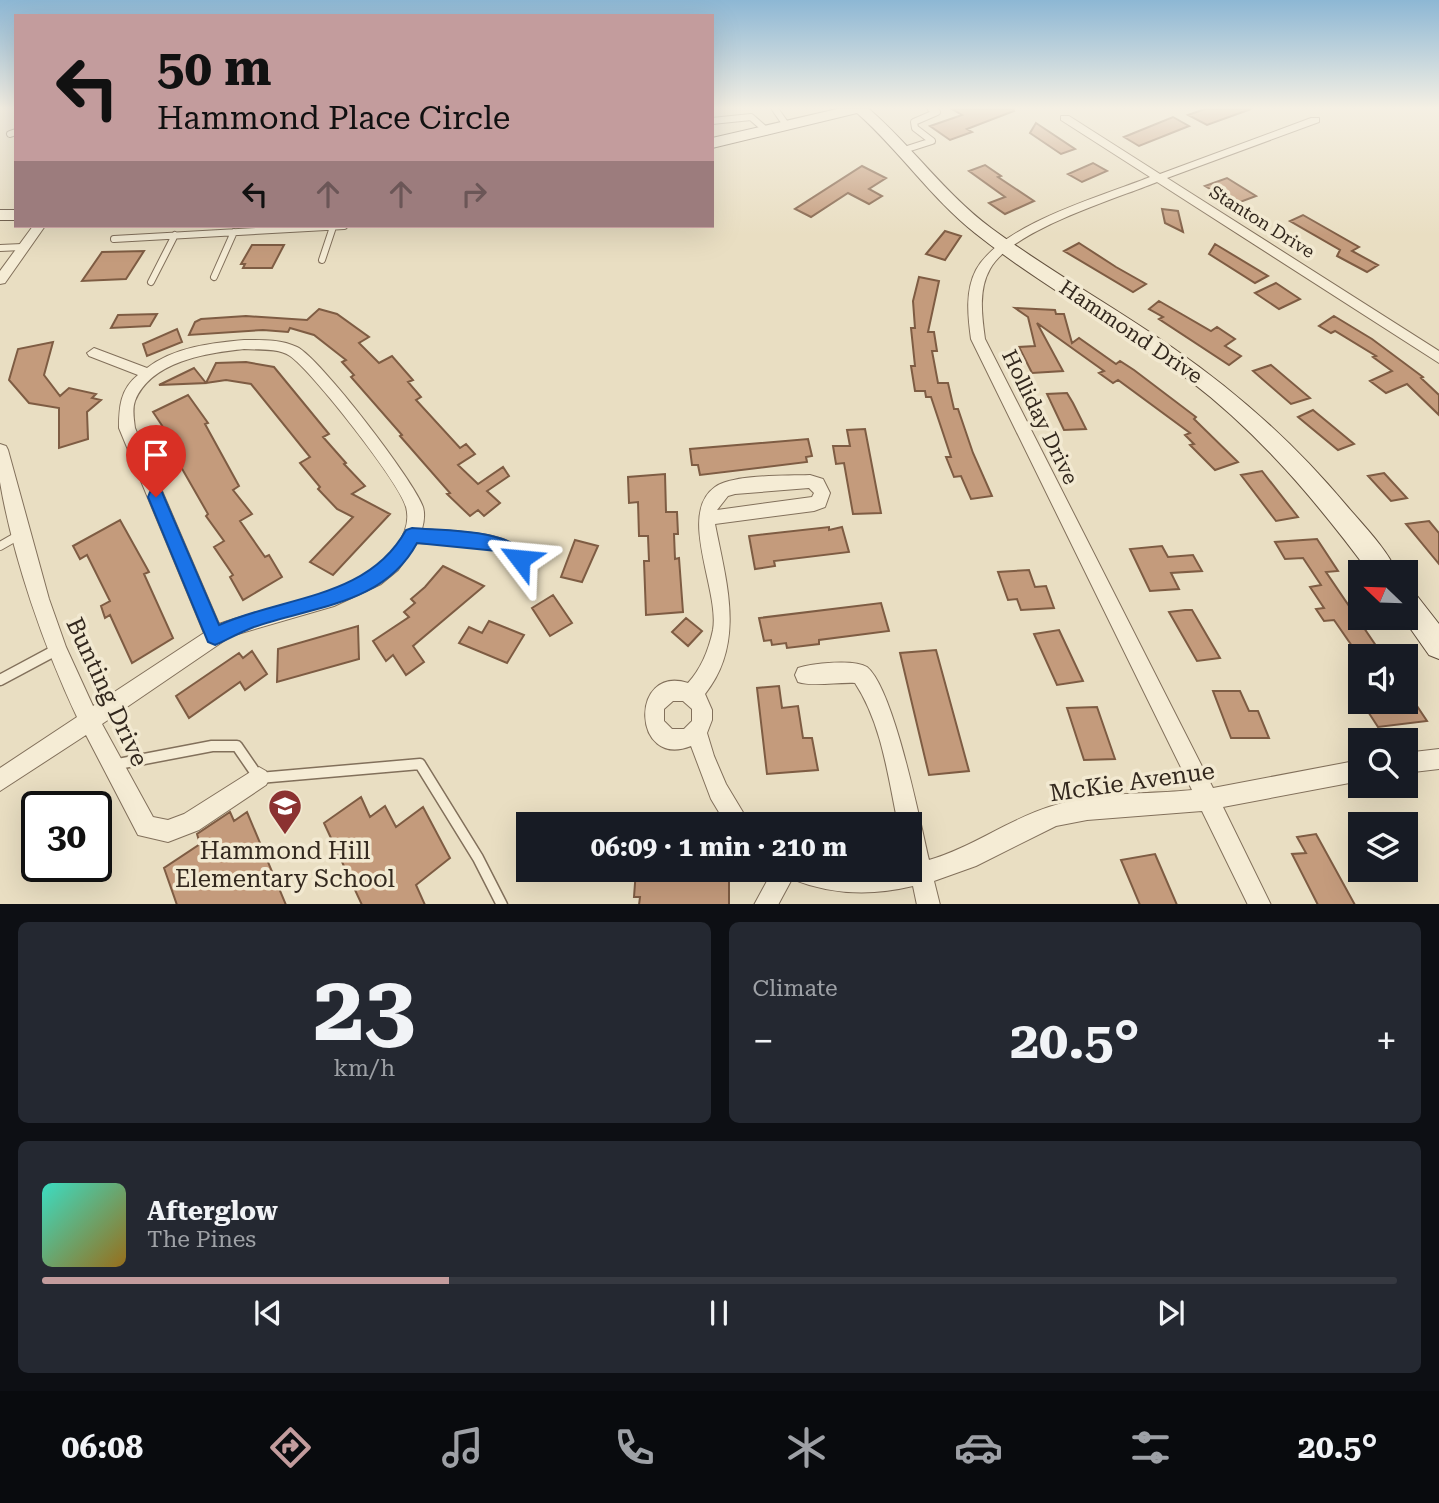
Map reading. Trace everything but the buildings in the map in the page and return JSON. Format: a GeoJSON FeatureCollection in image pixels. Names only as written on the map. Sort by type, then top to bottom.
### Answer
{"type":"FeatureCollection","features":[{"type":"Feature","properties":{"kind":"street","name":"Hammond Drive"},"geometry":{"type":"LineString","coordinates":[[905,151],[969,219],[1167,354],[1265,432],[1317,486],[1375,560]]}},
{"type":"Feature","properties":{"kind":"street","name":"Stanton Drive"},"geometry":{"type":"LineString","coordinates":[[1118,151],[1439,358]]}},
{"type":"Feature","properties":{"kind":"street","name":"Holliday Drive"},"geometry":{"type":"LineString","coordinates":[[1232,151],[1056,218],[1007,246],[988,262],[981,273],[975,306],[978,340],[1259,904]]}},
{"type":"Feature","properties":{"kind":"street"},"geometry":{"type":"LineString","coordinates":[[0,280],[37,228]]}},
{"type":"Feature","properties":{"kind":"street"},"geometry":{"type":"LineString","coordinates":[[0,780],[215,636],[251,619],[362,587],[403,552],[412,535],[416,517],[411,497],[302,354],[279,346],[245,345],[209,349],[174,359],[149,374],[130,394],[124,411],[124,418],[215,636]]}},
{"type":"Feature","properties":{"kind":"street"},"geometry":{"type":"LineString","coordinates":[[94,353],[149,374]]}},
{"type":"Feature","properties":{"kind":"street","name":"Bunting Drive"},"geometry":{"type":"LineString","coordinates":[[0,450],[3,473],[58,649],[89,720],[146,827],[169,831],[191,822],[259,778]]}},
{"type":"Feature","properties":{"kind":"street"},"geometry":{"type":"LineString","coordinates":[[692,694],[707,676],[722,630],[722,608],[706,518],[711,502],[716,496],[735,487],[810,481],[820,487],[822,493],[819,502],[814,504],[706,518]]}},
{"type":"Feature","properties":{"kind":"street"},"geometry":{"type":"LineString","coordinates":[[412,535],[500,544],[520,559]]}},
{"type":"Feature","properties":{"kind":"street"},"geometry":{"type":"LineString","coordinates":[[1418,618],[1439,646]]}},
{"type":"Feature","properties":{"kind":"street"},"geometry":{"type":"LineString","coordinates":[[805,675],[833,672],[860,674],[869,685],[888,738],[907,812]]}},
{"type":"Feature","properties":{"kind":"street"},"geometry":{"type":"LineString","coordinates":[[669,692],[692,694],[701,707],[702,715],[696,731],[691,737],[682,739],[665,736],[658,730],[652,713],[660,698],[669,692]]}},
{"type":"Feature","properties":{"kind":"street"},"geometry":{"type":"LineString","coordinates":[[696,731],[711,778],[731,812]]}},
{"type":"Feature","properties":{"kind":"street"},"geometry":{"type":"LineString","coordinates":[[1418,761],[1439,759]]}},
{"type":"Feature","properties":{"kind":"street","name":"McKie Avenue"},"geometry":{"type":"LineString","coordinates":[[922,874],[969,857],[1045,819],[1068,813],[1207,800],[1348,772]]}},
{"type":"Feature","properties":{"kind":"street"},"geometry":{"type":"LineString","coordinates":[[922,874],[929,904]]}},
{"type":"Feature","properties":{"kind":"street"},"geometry":{"type":"LineString","coordinates":[[766,904],[778,882]]}},
{"type":"Feature","properties":{"kind":"lane"},"geometry":{"type":"LineString","coordinates":[[206,233],[208,228]]}},
{"type":"Feature","properties":{"kind":"lane"},"geometry":{"type":"LineString","coordinates":[[114,239],[313,228]]}},
{"type":"Feature","properties":{"kind":"lane"},"geometry":{"type":"LineString","coordinates":[[322,260],[333,228]]}},
{"type":"Feature","properties":{"kind":"lane"},"geometry":{"type":"LineString","coordinates":[[214,277],[234,232]]}},
{"type":"Feature","properties":{"kind":"lane"},"geometry":{"type":"LineString","coordinates":[[151,282],[174,235]]}},
{"type":"Feature","properties":{"kind":"lane"},"geometry":{"type":"LineString","coordinates":[[0,248],[22,247]]}},
{"type":"Feature","properties":{"kind":"lane"},"geometry":{"type":"LineString","coordinates":[[0,546],[23,532]]}},
{"type":"Feature","properties":{"kind":"lane"},"geometry":{"type":"LineString","coordinates":[[0,680],[58,649]]}},
{"type":"Feature","properties":{"kind":"lane"},"geometry":{"type":"LineString","coordinates":[[113,765],[212,746],[237,746],[259,778],[420,764],[478,858],[501,904]]}},
{"type":"Feature","properties":{"kind":"place","name":"Hammond Hill Elementary School"},"geometry":{"type":"Point","coordinates":[285,836]}},
{"type":"Feature","properties":{"kind":"route"},"geometry":{"type":"LineString","coordinates":[[156,497],[215,636],[251,619],[328,600],[362,587],[390,566],[403,552],[412,535],[500,544],[509,548],[520,559]]}}]}
